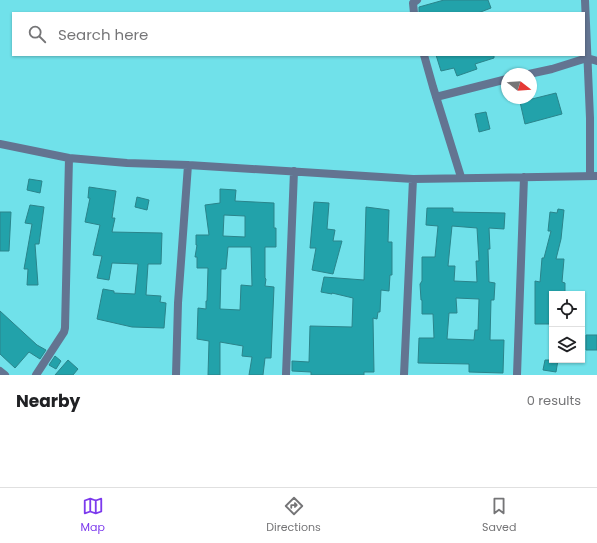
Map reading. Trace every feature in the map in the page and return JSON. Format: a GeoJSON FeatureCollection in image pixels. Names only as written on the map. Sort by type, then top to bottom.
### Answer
{"type":"FeatureCollection","features":[{"type":"Feature","properties":{"kind":"street"},"geometry":{"type":"LineString","coordinates":[[414,12],[413,3],[417,0]]}},
{"type":"Feature","properties":{"kind":"street"},"geometry":{"type":"LineString","coordinates":[[0,144],[69,158],[127,163],[188,165],[413,179],[593,176],[585,0]]}},
{"type":"Feature","properties":{"kind":"street"},"geometry":{"type":"LineString","coordinates":[[424,56],[461,177]]}},
{"type":"Feature","properties":{"kind":"street"},"geometry":{"type":"LineString","coordinates":[[537,72],[587,58],[597,61]]}},
{"type":"Feature","properties":{"kind":"street"},"geometry":{"type":"LineString","coordinates":[[436,97],[501,81]]}},
{"type":"Feature","properties":{"kind":"street"},"geometry":{"type":"LineString","coordinates":[[36,375],[64,332],[65,328],[69,158]]}},
{"type":"Feature","properties":{"kind":"street"},"geometry":{"type":"LineString","coordinates":[[176,375],[178,303],[188,165]]}},
{"type":"Feature","properties":{"kind":"street"},"geometry":{"type":"LineString","coordinates":[[286,375],[294,171]]}},
{"type":"Feature","properties":{"kind":"street"},"geometry":{"type":"LineString","coordinates":[[517,375],[524,177]]}},
{"type":"Feature","properties":{"kind":"street"},"geometry":{"type":"LineString","coordinates":[[404,375],[413,179]]}},
{"type":"Feature","properties":{"kind":"street"},"geometry":{"type":"LineString","coordinates":[[0,371],[5,375]]}},
{"type":"Feature","properties":{"kind":"building"},"geometry":{"type":"Polygon","coordinates":[[[444,0],[488,0],[491,8],[481,12],[419,12],[419,7],[444,0]]]}},
{"type":"Feature","properties":{"kind":"building"},"geometry":{"type":"Polygon","coordinates":[[[436,56],[494,56],[494,58],[475,64],[477,69],[457,76],[454,68],[441,71],[436,56]]]}},
{"type":"Feature","properties":{"kind":"building"},"geometry":{"type":"Polygon","coordinates":[[[556,93],[562,114],[525,124],[520,104],[537,104],[537,98],[556,93]]]}},
{"type":"Feature","properties":{"kind":"building"},"geometry":{"type":"Polygon","coordinates":[[[486,112],[490,129],[479,132],[475,114],[486,112]]]}},
{"type":"Feature","properties":{"kind":"building"},"geometry":{"type":"Polygon","coordinates":[[[29,179],[42,181],[40,193],[27,190],[29,179]]]}},
{"type":"Feature","properties":{"kind":"building"},"geometry":{"type":"Polygon","coordinates":[[[89,187],[116,191],[112,218],[115,218],[112,232],[162,233],[161,264],[148,264],[146,295],[161,296],[160,302],[166,303],[164,328],[132,327],[97,319],[103,289],[114,291],[114,293],[135,294],[138,264],[112,263],[109,280],[97,278],[102,256],[93,255],[100,225],[85,222],[90,198],[88,198],[89,187]]]}},
{"type":"Feature","properties":{"kind":"building"},"geometry":{"type":"Polygon","coordinates":[[[220,189],[236,190],[235,201],[274,203],[276,247],[265,247],[265,286],[274,287],[271,358],[265,358],[263,375],[249,375],[252,357],[242,356],[243,346],[220,342],[220,375],[208,375],[209,341],[197,339],[198,308],[206,309],[208,268],[197,268],[197,257],[195,257],[197,245],[196,235],[209,235],[205,205],[220,203],[220,189]],[[224,215],[223,236],[245,237],[245,216],[224,215]],[[228,247],[226,269],[221,269],[220,309],[240,310],[241,285],[252,286],[251,247],[228,247]]]}},
{"type":"Feature","properties":{"kind":"building"},"geometry":{"type":"Polygon","coordinates":[[[137,197],[149,200],[147,210],[135,207],[137,197]]]}},
{"type":"Feature","properties":{"kind":"building"},"geometry":{"type":"Polygon","coordinates":[[[314,202],[329,203],[327,229],[335,230],[333,241],[342,241],[333,274],[312,270],[316,248],[310,248],[314,202]]]}},
{"type":"Feature","properties":{"kind":"building"},"geometry":{"type":"Polygon","coordinates":[[[30,205],[44,207],[39,244],[35,244],[38,285],[27,285],[28,269],[24,269],[32,224],[25,223],[30,205]]]}},
{"type":"Feature","properties":{"kind":"building"},"geometry":{"type":"Polygon","coordinates":[[[366,207],[389,210],[388,242],[392,242],[392,275],[390,275],[389,291],[381,290],[380,312],[378,312],[377,319],[373,318],[374,372],[364,372],[364,375],[311,375],[311,372],[292,371],[292,361],[309,362],[310,326],[352,327],[353,298],[321,292],[324,277],[364,280],[366,207]]]}},
{"type":"Feature","properties":{"kind":"building"},"geometry":{"type":"Polygon","coordinates":[[[427,208],[453,208],[453,212],[505,213],[504,229],[489,228],[490,249],[488,249],[489,282],[495,283],[494,300],[491,300],[490,340],[504,340],[503,373],[469,372],[469,364],[418,363],[419,338],[434,338],[433,314],[422,314],[420,284],[422,281],[422,257],[435,257],[438,226],[426,225],[427,208]],[[452,226],[448,266],[455,266],[454,281],[477,282],[476,261],[479,261],[477,228],[452,226]],[[456,298],[457,313],[449,313],[447,339],[474,340],[475,330],[478,330],[479,299],[456,298]]]}},
{"type":"Feature","properties":{"kind":"building"},"geometry":{"type":"Polygon","coordinates":[[[558,209],[564,210],[561,239],[556,259],[564,259],[562,282],[565,283],[565,291],[549,291],[549,324],[535,324],[535,281],[540,282],[542,258],[544,258],[551,231],[548,231],[550,212],[557,213],[558,209]]]}},
{"type":"Feature","properties":{"kind":"building"},"geometry":{"type":"Polygon","coordinates":[[[0,212],[11,212],[9,251],[0,251],[0,212]]]}},
{"type":"Feature","properties":{"kind":"building"},"geometry":{"type":"Polygon","coordinates":[[[0,311],[37,345],[46,350],[40,359],[29,352],[15,368],[0,354],[0,311]]]}},
{"type":"Feature","properties":{"kind":"building"},"geometry":{"type":"Polygon","coordinates":[[[586,335],[597,335],[597,350],[586,350],[586,335]]]}},
{"type":"Feature","properties":{"kind":"building"},"geometry":{"type":"Polygon","coordinates":[[[55,356],[61,361],[56,369],[49,365],[55,356]]]}},
{"type":"Feature","properties":{"kind":"building"},"geometry":{"type":"Polygon","coordinates":[[[68,360],[78,369],[73,375],[55,375],[68,360]]]}},
{"type":"Feature","properties":{"kind":"building"},"geometry":{"type":"Polygon","coordinates":[[[545,360],[549,360],[549,363],[558,363],[556,372],[543,370],[545,360]]]}}]}
